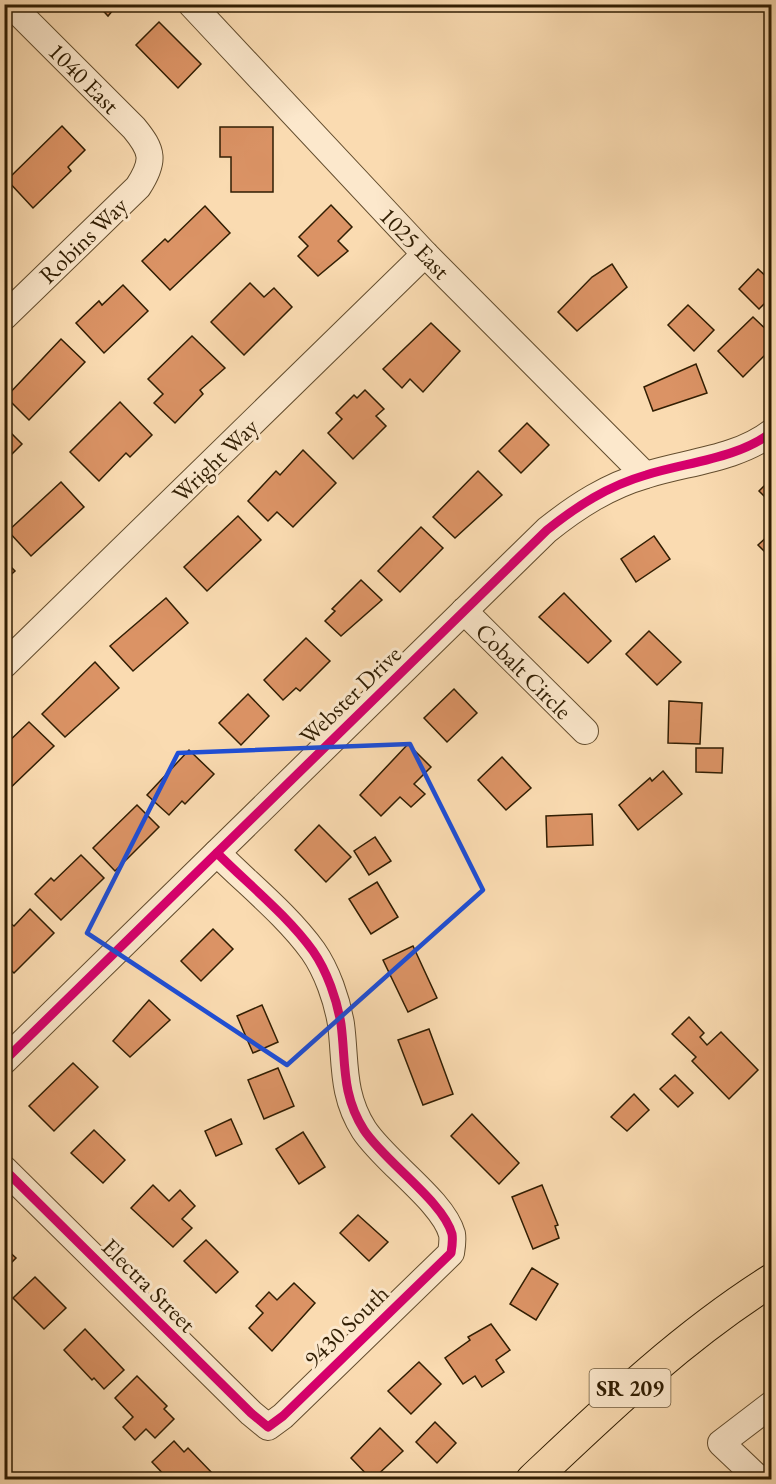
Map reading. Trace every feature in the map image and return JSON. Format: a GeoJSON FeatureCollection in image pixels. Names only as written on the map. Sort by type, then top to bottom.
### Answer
{"type":"FeatureCollection","features":[{"type":"Feature","properties":{"kind":"main road","name":"SR 209"},"geometry":{"type":"LineString","coordinates":[[532,1479],[669,1354],[705,1325],[771,1280]]}},
{"type":"Feature","properties":{"kind":"street","name":"1040 East"},"geometry":{"type":"LineString","coordinates":[[10,4],[134,128],[145,141],[151,156]]}},
{"type":"Feature","properties":{"kind":"street","name":"1025 East"},"geometry":{"type":"LineString","coordinates":[[191,4],[425,254],[645,475]]}},
{"type":"Feature","properties":{"kind":"street","name":"Robins Way"},"geometry":{"type":"LineString","coordinates":[[4,317],[138,187],[147,172],[151,156]]}},
{"type":"Feature","properties":{"kind":"street","name":"Wright Way"},"geometry":{"type":"LineString","coordinates":[[4,665],[425,254]]}},
{"type":"Feature","properties":{"kind":"street","name":"Webster Drive"},"geometry":{"type":"LineString","coordinates":[[4,1061],[464,610],[547,530],[576,506],[604,491],[645,475],[735,451],[771,432]]}},
{"type":"Feature","properties":{"kind":"street","name":"Cobalt Circle"},"geometry":{"type":"LineString","coordinates":[[464,610],[585,731]]}},
{"type":"Feature","properties":{"kind":"street","name":"9430 South"},"geometry":{"type":"LineString","coordinates":[[217,853],[297,932],[314,952],[335,999],[340,1023],[342,1066],[353,1110],[376,1146],[445,1219],[452,1235],[451,1253],[283,1416],[268,1426]]}},
{"type":"Feature","properties":{"kind":"street","name":"Electra Street"},"geometry":{"type":"LineString","coordinates":[[4,1169],[251,1413],[268,1426]]}},
{"type":"Feature","properties":{"kind":"street"},"geometry":{"type":"LineString","coordinates":[[744,1474],[721,1443],[771,1404]]}},
{"type":"Feature","properties":{"kind":"highlighted area"},"geometry":{"type":"Polygon","coordinates":[[[410,744],[483,890],[287,1065],[87,933],[178,753],[410,744]]]}},
{"type":"Feature","properties":{"kind":"building"},"geometry":{"type":"Polygon","coordinates":[[[97,4],[118,4],[108,16],[97,4]]]}},
{"type":"Feature","properties":{"kind":"building"},"geometry":{"type":"Polygon","coordinates":[[[159,22],[201,64],[178,88],[136,45],[159,22]]]}},
{"type":"Feature","properties":{"kind":"building"},"geometry":{"type":"Polygon","coordinates":[[[62,126],[85,150],[68,167],[71,171],[33,208],[7,180],[62,126]]]}},
{"type":"Feature","properties":{"kind":"building"},"geometry":{"type":"Polygon","coordinates":[[[220,127],[273,127],[273,192],[231,192],[231,157],[220,157],[220,127]]]}},
{"type":"Feature","properties":{"kind":"building"},"geometry":{"type":"Polygon","coordinates":[[[331,205],[352,227],[338,241],[348,251],[318,276],[298,256],[308,246],[299,237],[331,205]]]}},
{"type":"Feature","properties":{"kind":"building"},"geometry":{"type":"Polygon","coordinates":[[[205,206],[230,233],[170,290],[142,261],[165,239],[168,242],[205,206]]]}},
{"type":"Feature","properties":{"kind":"building"},"geometry":{"type":"Polygon","coordinates":[[[612,264],[627,287],[577,331],[558,312],[592,277],[612,264]]]}},
{"type":"Feature","properties":{"kind":"building"},"geometry":{"type":"Polygon","coordinates":[[[758,269],[772,282],[772,296],[759,309],[739,289],[758,269]]]}},
{"type":"Feature","properties":{"kind":"building"},"geometry":{"type":"Polygon","coordinates":[[[250,283],[264,297],[274,288],[292,307],[244,355],[211,322],[250,283]]]}},
{"type":"Feature","properties":{"kind":"building"},"geometry":{"type":"Polygon","coordinates":[[[123,285],[148,311],[104,353],[76,323],[99,301],[102,305],[123,285]]]}},
{"type":"Feature","properties":{"kind":"building"},"geometry":{"type":"Polygon","coordinates":[[[688,305],[714,330],[694,351],[668,325],[688,305]]]}},
{"type":"Feature","properties":{"kind":"building"},"geometry":{"type":"Polygon","coordinates":[[[753,317],[772,335],[772,348],[743,377],[718,351],[753,317]]]}},
{"type":"Feature","properties":{"kind":"building"},"geometry":{"type":"Polygon","coordinates":[[[431,323],[460,351],[423,392],[410,379],[402,388],[383,369],[431,323]]]}},
{"type":"Feature","properties":{"kind":"building"},"geometry":{"type":"Polygon","coordinates":[[[192,336],[225,368],[200,390],[203,394],[175,423],[154,403],[163,394],[148,379],[192,336]]]}},
{"type":"Feature","properties":{"kind":"building"},"geometry":{"type":"Polygon","coordinates":[[[61,339],[85,362],[29,420],[6,397],[61,339]]]}},
{"type":"Feature","properties":{"kind":"building"},"geometry":{"type":"Polygon","coordinates":[[[696,364],[707,393],[653,411],[644,387],[696,364]]]}},
{"type":"Feature","properties":{"kind":"building"},"geometry":{"type":"Polygon","coordinates":[[[365,390],[384,409],[376,416],[386,426],[353,459],[328,433],[342,419],[336,413],[354,395],[357,398],[365,390]]]}},
{"type":"Feature","properties":{"kind":"building"},"geometry":{"type":"Polygon","coordinates":[[[120,402],[152,435],[130,457],[126,453],[99,481],[70,452],[120,402]]]}},
{"type":"Feature","properties":{"kind":"building"},"geometry":{"type":"Polygon","coordinates":[[[527,423],[549,445],[521,473],[499,451],[527,423]]]}},
{"type":"Feature","properties":{"kind":"building"},"geometry":{"type":"Polygon","coordinates":[[[4,426],[22,444],[4,462],[4,426]]]}},
{"type":"Feature","properties":{"kind":"building"},"geometry":{"type":"Polygon","coordinates":[[[303,450],[336,483],[293,527],[277,512],[268,521],[248,501],[276,471],[280,475],[303,450]]]}},
{"type":"Feature","properties":{"kind":"building"},"geometry":{"type":"Polygon","coordinates":[[[478,471],[502,495],[455,538],[433,517],[478,471]]]}},
{"type":"Feature","properties":{"kind":"building"},"geometry":{"type":"Polygon","coordinates":[[[772,478],[772,504],[759,491],[772,478]]]}},
{"type":"Feature","properties":{"kind":"building"},"geometry":{"type":"Polygon","coordinates":[[[61,482],[84,507],[31,556],[8,531],[61,482]]]}},
{"type":"Feature","properties":{"kind":"building"},"geometry":{"type":"Polygon","coordinates":[[[238,516],[261,540],[207,591],[184,567],[238,516]]]}},
{"type":"Feature","properties":{"kind":"building"},"geometry":{"type":"Polygon","coordinates":[[[421,527],[443,548],[400,592],[378,571],[421,527]]]}},
{"type":"Feature","properties":{"kind":"building"},"geometry":{"type":"Polygon","coordinates":[[[772,532],[772,559],[758,545],[772,532]]]}},
{"type":"Feature","properties":{"kind":"building"},"geometry":{"type":"Polygon","coordinates":[[[654,536],[670,559],[636,582],[621,559],[654,536]]]}},
{"type":"Feature","properties":{"kind":"building"},"geometry":{"type":"Polygon","coordinates":[[[4,560],[15,571],[4,581],[4,560]]]}},
{"type":"Feature","properties":{"kind":"building"},"geometry":{"type":"Polygon","coordinates":[[[361,580],[382,600],[341,636],[325,621],[335,611],[332,609],[361,580]]]}},
{"type":"Feature","properties":{"kind":"building"},"geometry":{"type":"Polygon","coordinates":[[[564,593],[611,641],[588,663],[539,617],[564,593]]]}},
{"type":"Feature","properties":{"kind":"building"},"geometry":{"type":"Polygon","coordinates":[[[166,598],[188,623],[133,671],[110,646],[166,598]]]}},
{"type":"Feature","properties":{"kind":"building"},"geometry":{"type":"Polygon","coordinates":[[[649,631],[681,662],[657,685],[626,654],[649,631]]]}},
{"type":"Feature","properties":{"kind":"building"},"geometry":{"type":"Polygon","coordinates":[[[306,638],[330,661],[300,691],[296,688],[283,700],[264,680],[306,638]]]}},
{"type":"Feature","properties":{"kind":"building"},"geometry":{"type":"Polygon","coordinates":[[[95,662],[119,688],[65,737],[42,714],[95,662]]]}},
{"type":"Feature","properties":{"kind":"building"},"geometry":{"type":"Polygon","coordinates":[[[454,689],[477,713],[447,742],[424,718],[454,689]]]}},
{"type":"Feature","properties":{"kind":"building"},"geometry":{"type":"Polygon","coordinates":[[[248,694],[269,716],[241,745],[219,723],[248,694]]]}},
{"type":"Feature","properties":{"kind":"building"},"geometry":{"type":"Polygon","coordinates":[[[669,701],[702,703],[700,744],[668,743],[669,701]]]}},
{"type":"Feature","properties":{"kind":"building"},"geometry":{"type":"Polygon","coordinates":[[[29,722],[54,746],[4,794],[4,746],[29,722]]]}},
{"type":"Feature","properties":{"kind":"building"},"geometry":{"type":"Polygon","coordinates":[[[408,744],[431,767],[414,784],[425,794],[411,807],[400,797],[381,816],[360,795],[408,744]]]}},
{"type":"Feature","properties":{"kind":"building"},"geometry":{"type":"Polygon","coordinates":[[[696,748],[723,748],[722,773],[696,772],[696,748]]]}},
{"type":"Feature","properties":{"kind":"building"},"geometry":{"type":"Polygon","coordinates":[[[189,750],[214,774],[185,804],[182,801],[169,815],[147,795],[189,750]]]}},
{"type":"Feature","properties":{"kind":"building"},"geometry":{"type":"Polygon","coordinates":[[[502,757],[531,788],[506,810],[478,780],[502,757]]]}},
{"type":"Feature","properties":{"kind":"building"},"geometry":{"type":"Polygon","coordinates":[[[663,771],[682,794],[638,830],[619,805],[650,778],[652,781],[663,771]]]}},
{"type":"Feature","properties":{"kind":"building"},"geometry":{"type":"Polygon","coordinates":[[[137,805],[159,827],[115,871],[93,848],[137,805]]]}},
{"type":"Feature","properties":{"kind":"building"},"geometry":{"type":"Polygon","coordinates":[[[592,814],[593,845],[547,847],[546,816],[592,814]]]}},
{"type":"Feature","properties":{"kind":"building"},"geometry":{"type":"Polygon","coordinates":[[[319,825],[351,857],[326,882],[295,850],[319,825]]]}},
{"type":"Feature","properties":{"kind":"building"},"geometry":{"type":"Polygon","coordinates":[[[375,837],[391,861],[369,875],[354,851],[375,837]]]}},
{"type":"Feature","properties":{"kind":"building"},"geometry":{"type":"Polygon","coordinates":[[[81,855],[104,878],[61,920],[35,894],[51,878],[54,881],[81,855]]]}},
{"type":"Feature","properties":{"kind":"building"},"geometry":{"type":"Polygon","coordinates":[[[377,882],[398,917],[371,934],[349,899],[377,882]]]}},
{"type":"Feature","properties":{"kind":"building"},"geometry":{"type":"Polygon","coordinates":[[[30,909],[54,933],[14,973],[4,964],[4,918],[14,926],[30,909]]]}},
{"type":"Feature","properties":{"kind":"building"},"geometry":{"type":"Polygon","coordinates":[[[213,929],[233,949],[201,981],[181,961],[213,929]]]}},
{"type":"Feature","properties":{"kind":"building"},"geometry":{"type":"Polygon","coordinates":[[[413,946],[437,998],[408,1012],[383,960],[413,946]]]}},
{"type":"Feature","properties":{"kind":"building"},"geometry":{"type":"Polygon","coordinates":[[[149,1000],[170,1020],[130,1057],[113,1041],[149,1000]]]}},
{"type":"Feature","properties":{"kind":"building"},"geometry":{"type":"Polygon","coordinates":[[[262,1005],[278,1042],[253,1053],[237,1016],[262,1005]]]}},
{"type":"Feature","properties":{"kind":"building"},"geometry":{"type":"Polygon","coordinates":[[[689,1017],[704,1033],[700,1037],[707,1045],[721,1032],[758,1070],[729,1099],[692,1061],[696,1057],[672,1034],[689,1017]]]}},
{"type":"Feature","properties":{"kind":"building"},"geometry":{"type":"Polygon","coordinates":[[[429,1029],[453,1094],[423,1105],[398,1040],[429,1029]]]}},
{"type":"Feature","properties":{"kind":"building"},"geometry":{"type":"Polygon","coordinates":[[[73,1063],[98,1087],[54,1131],[29,1106],[73,1063]]]}},
{"type":"Feature","properties":{"kind":"building"},"geometry":{"type":"Polygon","coordinates":[[[278,1068],[294,1106],[264,1119],[248,1080],[278,1068]]]}},
{"type":"Feature","properties":{"kind":"building"},"geometry":{"type":"Polygon","coordinates":[[[675,1075],[693,1093],[678,1107],[660,1089],[675,1075]]]}},
{"type":"Feature","properties":{"kind":"building"},"geometry":{"type":"Polygon","coordinates":[[[634,1094],[649,1110],[627,1131],[611,1117],[634,1094]]]}},
{"type":"Feature","properties":{"kind":"building"},"geometry":{"type":"Polygon","coordinates":[[[472,1114],[519,1163],[499,1184],[451,1136],[472,1114]]]}},
{"type":"Feature","properties":{"kind":"building"},"geometry":{"type":"Polygon","coordinates":[[[231,1119],[242,1144],[216,1156],[205,1131],[231,1119]]]}},
{"type":"Feature","properties":{"kind":"building"},"geometry":{"type":"Polygon","coordinates":[[[94,1130],[125,1160],[103,1183],[71,1153],[94,1130]]]}},
{"type":"Feature","properties":{"kind":"building"},"geometry":{"type":"Polygon","coordinates":[[[303,1132],[325,1167],[299,1184],[276,1149],[303,1132]]]}},
{"type":"Feature","properties":{"kind":"building"},"geometry":{"type":"Polygon","coordinates":[[[153,1185],[169,1201],[180,1190],[195,1206],[182,1219],[192,1228],[173,1247],[131,1208],[153,1185]]]}},
{"type":"Feature","properties":{"kind":"building"},"geometry":{"type":"Polygon","coordinates":[[[542,1185],[558,1225],[555,1226],[559,1238],[533,1249],[512,1197],[542,1185]]]}},
{"type":"Feature","properties":{"kind":"building"},"geometry":{"type":"Polygon","coordinates":[[[358,1215],[388,1242],[369,1261],[340,1233],[358,1215]]]}},
{"type":"Feature","properties":{"kind":"building"},"geometry":{"type":"Polygon","coordinates":[[[206,1240],[238,1272],[216,1293],[184,1261],[206,1240]]]}},
{"type":"Feature","properties":{"kind":"building"},"geometry":{"type":"Polygon","coordinates":[[[4,1247],[16,1258],[4,1270],[4,1247]]]}},
{"type":"Feature","properties":{"kind":"building"},"geometry":{"type":"Polygon","coordinates":[[[532,1268],[558,1284],[536,1320],[510,1304],[532,1268]]]}},
{"type":"Feature","properties":{"kind":"building"},"geometry":{"type":"Polygon","coordinates":[[[35,1277],[66,1308],[44,1329],[13,1298],[35,1277]]]}},
{"type":"Feature","properties":{"kind":"building"},"geometry":{"type":"Polygon","coordinates":[[[294,1283],[315,1303],[272,1351],[249,1328],[263,1313],[256,1306],[269,1292],[277,1300],[294,1283]]]}},
{"type":"Feature","properties":{"kind":"building"},"geometry":{"type":"Polygon","coordinates":[[[491,1324],[510,1350],[496,1360],[504,1372],[482,1387],[475,1376],[463,1384],[445,1358],[470,1340],[468,1337],[491,1324]]]}},
{"type":"Feature","properties":{"kind":"building"},"geometry":{"type":"Polygon","coordinates":[[[85,1329],[124,1370],[104,1389],[94,1378],[92,1380],[64,1350],[85,1329]]]}},
{"type":"Feature","properties":{"kind":"building"},"geometry":{"type":"Polygon","coordinates":[[[419,1362],[441,1384],[411,1414],[388,1391],[419,1362]]]}},
{"type":"Feature","properties":{"kind":"building"},"geometry":{"type":"Polygon","coordinates":[[[137,1376],[167,1406],[164,1409],[174,1419],[155,1438],[146,1429],[135,1440],[123,1427],[133,1417],[115,1398],[137,1376]]]}},
{"type":"Feature","properties":{"kind":"building"},"geometry":{"type":"Polygon","coordinates":[[[435,1422],[456,1443],[437,1463],[416,1442],[435,1422]]]}},
{"type":"Feature","properties":{"kind":"building"},"geometry":{"type":"Polygon","coordinates":[[[380,1428],[403,1451],[372,1480],[351,1458],[380,1428]]]}},
{"type":"Feature","properties":{"kind":"building"},"geometry":{"type":"Polygon","coordinates":[[[174,1441],[184,1452],[188,1448],[215,1476],[212,1480],[169,1480],[152,1462],[174,1441]]]}},
{"type":"Feature","properties":{"kind":"cycle path"},"geometry":{"type":"LineString","coordinates":[[4,1061],[547,530],[581,505],[619,485],[728,454],[772,432]]}},
{"type":"Feature","properties":{"kind":"cycle path"},"geometry":{"type":"LineString","coordinates":[[4,1169],[251,1413],[268,1427],[283,1416],[451,1253],[452,1234],[446,1221],[426,1195],[373,1142],[351,1104],[337,1005],[318,959],[292,925],[217,853]]}}]}
